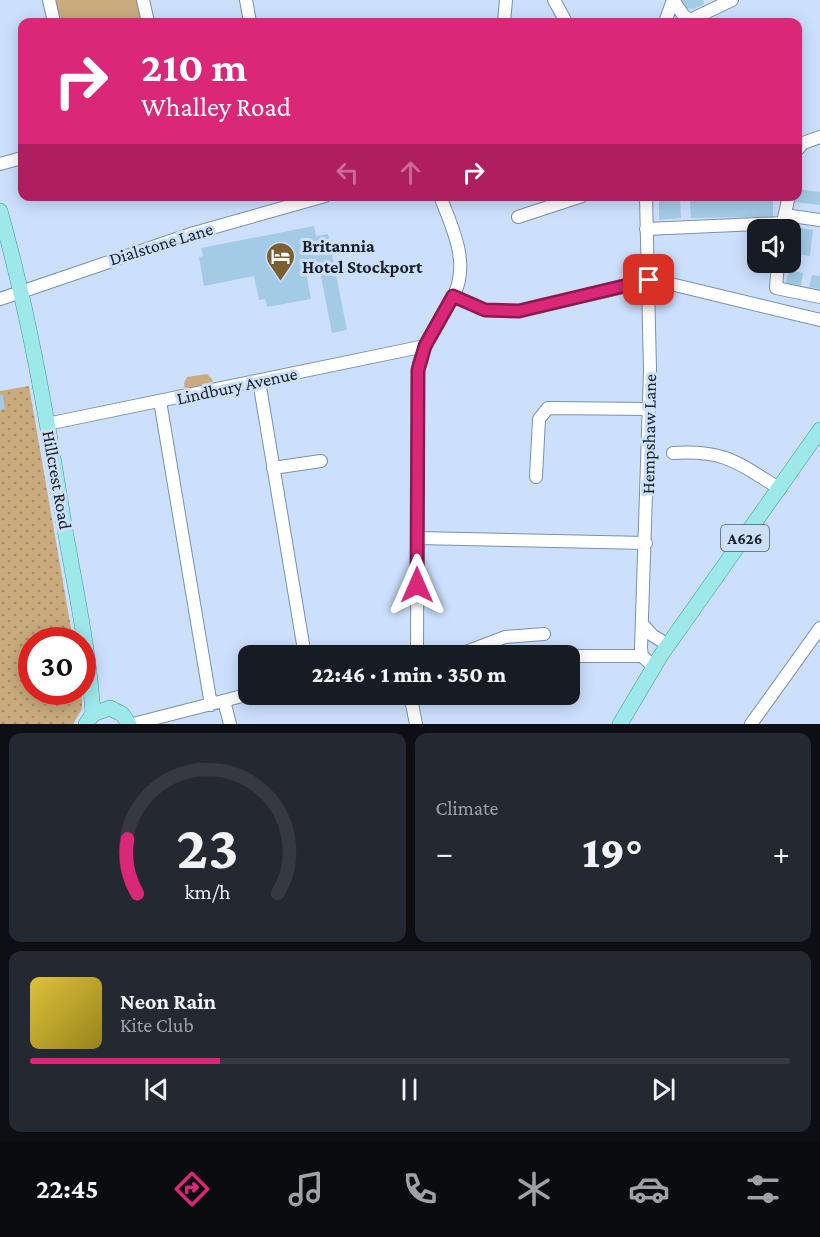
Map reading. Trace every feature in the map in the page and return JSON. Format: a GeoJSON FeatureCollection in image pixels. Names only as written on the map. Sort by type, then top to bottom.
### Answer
{"type":"FeatureCollection","features":[{"type":"Feature","properties":{"kind":"main road","name":"Hillcrest Road"},"geometry":{"type":"LineString","coordinates":[[0,211],[21,290],[48,424],[83,627]]}},
{"type":"Feature","properties":{"kind":"main road","name":"A626"},"geometry":{"type":"LineString","coordinates":[[624,723],[656,655],[780,489],[820,430]]}},
{"type":"Feature","properties":{"kind":"main road","name":"Hillcrest Road"},"geometry":{"type":"LineString","coordinates":[[96,680],[110,708],[122,714],[131,724]]}},
{"type":"Feature","properties":{"kind":"main road","name":"Hillcrest Road"},"geometry":{"type":"LineString","coordinates":[[90,719],[110,708]]}},
{"type":"Feature","properties":{"kind":"street"},"geometry":{"type":"LineString","coordinates":[[49,0],[53,18]]}},
{"type":"Feature","properties":{"kind":"street"},"geometry":{"type":"LineString","coordinates":[[143,0],[146,18]]}},
{"type":"Feature","properties":{"kind":"street"},"geometry":{"type":"LineString","coordinates":[[246,0],[249,18]]}},
{"type":"Feature","properties":{"kind":"street"},"geometry":{"type":"LineString","coordinates":[[504,18],[506,0]]}},
{"type":"Feature","properties":{"kind":"street"},"geometry":{"type":"LineString","coordinates":[[554,0],[564,18]]}},
{"type":"Feature","properties":{"kind":"street"},"geometry":{"type":"LineString","coordinates":[[673,0],[686,18]]}},
{"type":"Feature","properties":{"kind":"street"},"geometry":{"type":"LineString","coordinates":[[666,18],[673,0]]}},
{"type":"Feature","properties":{"kind":"street"},"geometry":{"type":"LineString","coordinates":[[694,18],[732,0]]}},
{"type":"Feature","properties":{"kind":"street"},"geometry":{"type":"LineString","coordinates":[[802,144],[820,137]]}},
{"type":"Feature","properties":{"kind":"street"},"geometry":{"type":"LineString","coordinates":[[0,164],[18,159]]}},
{"type":"Feature","properties":{"kind":"street","name":"Dialstone Lane"},"geometry":{"type":"LineString","coordinates":[[0,299],[194,233],[307,201]]}},
{"type":"Feature","properties":{"kind":"street"},"geometry":{"type":"LineString","coordinates":[[417,645],[419,361],[453,296],[459,275],[458,245],[442,201]]}},
{"type":"Feature","properties":{"kind":"street"},"geometry":{"type":"LineString","coordinates":[[518,217],[567,201]]}},
{"type":"Feature","properties":{"kind":"street","name":"Hempshaw Lane"},"geometry":{"type":"LineString","coordinates":[[646,201],[649,280],[649,409],[644,626],[641,635],[656,655]]}},
{"type":"Feature","properties":{"kind":"street"},"geometry":{"type":"LineString","coordinates":[[785,219],[788,201]]}},
{"type":"Feature","properties":{"kind":"street"},"geometry":{"type":"LineString","coordinates":[[801,222],[820,220]]}},
{"type":"Feature","properties":{"kind":"street"},"geometry":{"type":"LineString","coordinates":[[646,229],[747,225]]}},
{"type":"Feature","properties":{"kind":"street"},"geometry":{"type":"LineString","coordinates":[[777,273],[776,288],[820,297]]}},
{"type":"Feature","properties":{"kind":"street"},"geometry":{"type":"LineString","coordinates":[[453,296],[485,310],[519,311],[649,280],[820,321]]}},
{"type":"Feature","properties":{"kind":"street","name":"Lindbury Avenue"},"geometry":{"type":"LineString","coordinates":[[48,424],[425,346]]}},
{"type":"Feature","properties":{"kind":"street"},"geometry":{"type":"LineString","coordinates":[[259,381],[303,645]]}},
{"type":"Feature","properties":{"kind":"street"},"geometry":{"type":"LineString","coordinates":[[160,401],[211,705]]}},
{"type":"Feature","properties":{"kind":"street"},"geometry":{"type":"LineString","coordinates":[[536,477],[539,419],[548,408],[649,409]]}},
{"type":"Feature","properties":{"kind":"street"},"geometry":{"type":"LineString","coordinates":[[672,453],[702,451],[721,455],[780,489]]}},
{"type":"Feature","properties":{"kind":"street"},"geometry":{"type":"LineString","coordinates":[[273,468],[321,461]]}},
{"type":"Feature","properties":{"kind":"street"},"geometry":{"type":"LineString","coordinates":[[417,538],[646,543]]}},
{"type":"Feature","properties":{"kind":"street"},"geometry":{"type":"LineString","coordinates":[[580,656],[656,655],[652,635],[644,626]]}},
{"type":"Feature","properties":{"kind":"street"},"geometry":{"type":"LineString","coordinates":[[751,724],[820,628]]}},
{"type":"Feature","properties":{"kind":"street"},"geometry":{"type":"LineString","coordinates":[[485,645],[506,637],[544,634]]}},
{"type":"Feature","properties":{"kind":"street"},"geometry":{"type":"LineString","coordinates":[[131,724],[238,697]]}},
{"type":"Feature","properties":{"kind":"street"},"geometry":{"type":"LineString","coordinates":[[224,701],[230,724]]}},
{"type":"Feature","properties":{"kind":"street"},"geometry":{"type":"LineString","coordinates":[[412,705],[416,724]]}},
{"type":"Feature","properties":{"kind":"shaded area"},"geometry":{"type":"Polygon","coordinates":[[[49,0],[143,0],[147,18],[53,18],[49,0]]]}},
{"type":"Feature","properties":{"kind":"shaded area"},"geometry":{"type":"Polygon","coordinates":[[[207,374],[212,379],[214,390],[186,396],[184,383],[187,377],[207,374]]]}},
{"type":"Feature","properties":{"kind":"shaded area"},"geometry":{"type":"Polygon","coordinates":[[[29,386],[71,627],[18,627],[18,705],[82,705],[73,724],[0,724],[0,391],[29,386]]]}},
{"type":"Feature","properties":{"kind":"building"},"geometry":{"type":"Polygon","coordinates":[[[682,0],[704,1],[703,5],[693,9],[686,8],[682,0]]]}},
{"type":"Feature","properties":{"kind":"building"},"geometry":{"type":"Polygon","coordinates":[[[802,190],[820,192],[820,205],[795,202],[802,201],[802,190]]]}},
{"type":"Feature","properties":{"kind":"building"},"geometry":{"type":"Polygon","coordinates":[[[659,201],[680,201],[681,218],[659,220],[659,201]]]}},
{"type":"Feature","properties":{"kind":"building"},"geometry":{"type":"Polygon","coordinates":[[[690,201],[773,201],[773,217],[691,218],[690,201]]]}},
{"type":"Feature","properties":{"kind":"building","name":"Britannia Hotel Stockport"},"geometry":{"type":"Polygon","coordinates":[[[314,226],[316,236],[328,234],[347,330],[332,333],[319,266],[305,268],[311,299],[267,307],[265,299],[259,300],[254,276],[204,286],[199,257],[203,256],[201,248],[314,226]]]}},
{"type":"Feature","properties":{"kind":"building"},"geometry":{"type":"Polygon","coordinates":[[[801,228],[813,230],[810,256],[801,255],[801,228]]]}},
{"type":"Feature","properties":{"kind":"building"},"geometry":{"type":"Polygon","coordinates":[[[788,273],[803,273],[801,286],[786,283],[788,273]]]}},
{"type":"Feature","properties":{"kind":"building"},"geometry":{"type":"Polygon","coordinates":[[[812,275],[820,276],[820,289],[809,287],[812,275]]]}},
{"type":"Feature","properties":{"kind":"building"},"geometry":{"type":"Polygon","coordinates":[[[3,394],[5,409],[0,410],[0,395],[3,394]]]}},
{"type":"Feature","properties":{"kind":"place","name":"Britannia Hotel Stockport"},"geometry":{"type":"Point","coordinates":[281,282]}},
{"type":"Feature","properties":{"kind":"route"},"geometry":{"type":"LineString","coordinates":[[417,585],[419,361],[436,324],[453,296],[485,310],[519,311],[649,280]]}}]}
